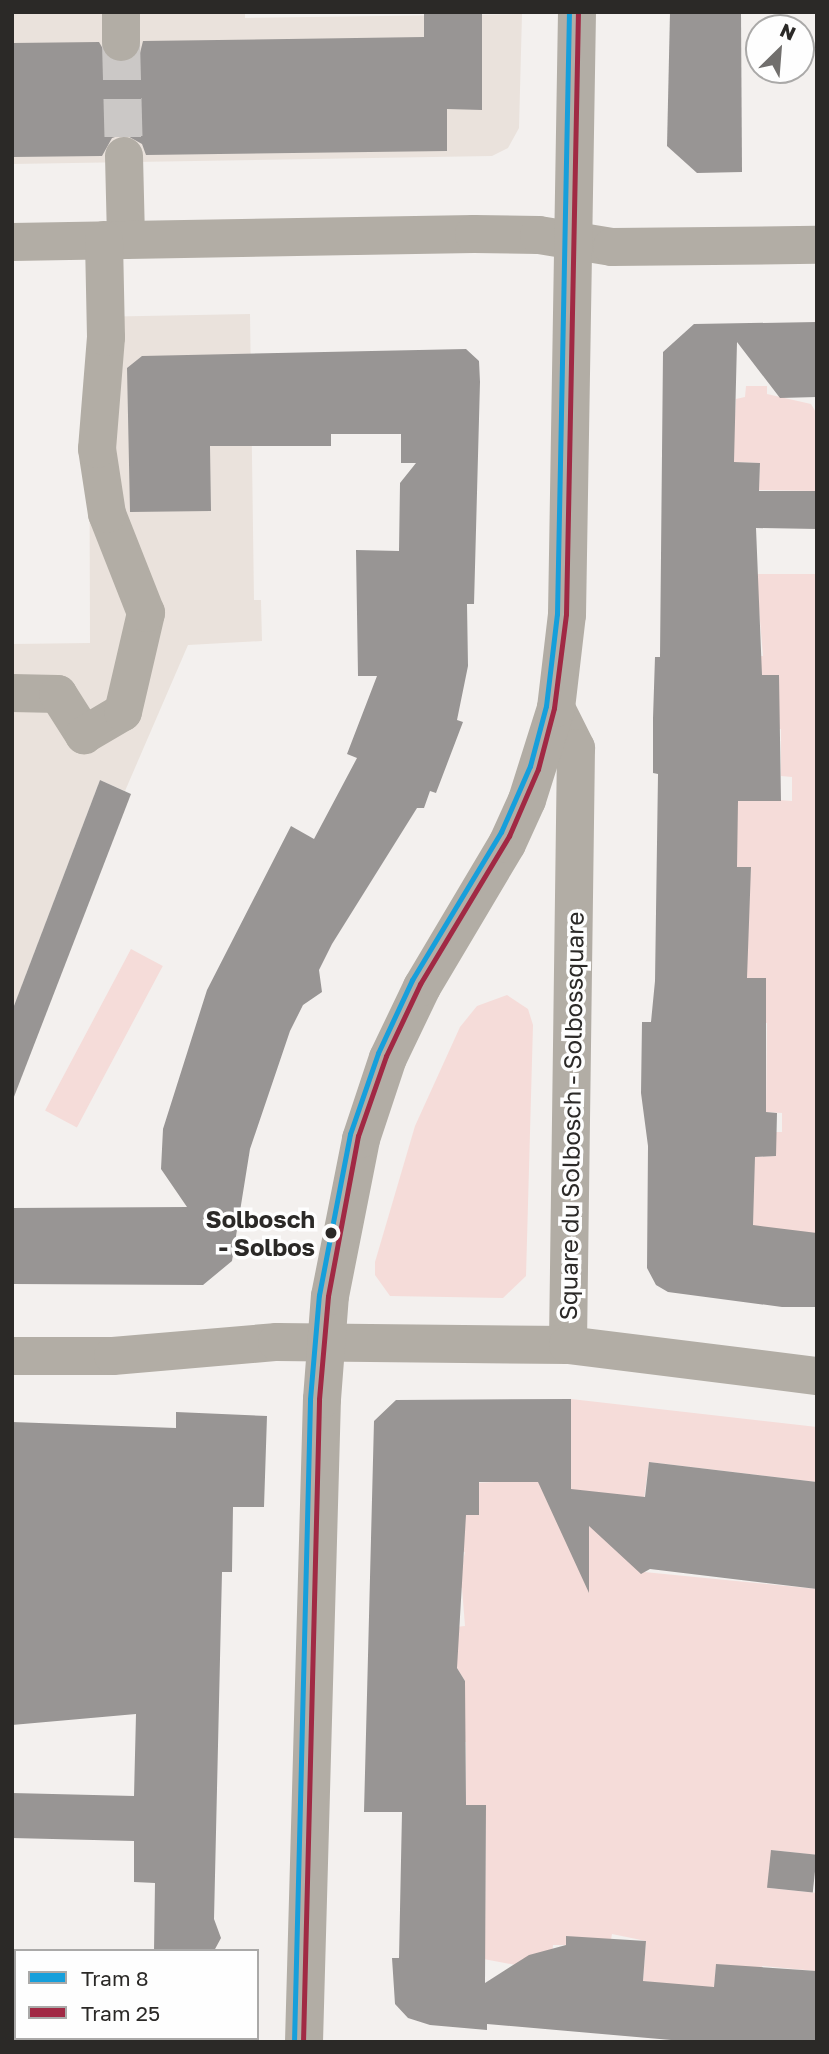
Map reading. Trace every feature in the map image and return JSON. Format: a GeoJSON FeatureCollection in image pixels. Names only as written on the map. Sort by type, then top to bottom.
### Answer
{"type":"FeatureCollection","features":[{"type":"Feature","properties":{"kind":"street"},"geometry":{"type":"LineString","coordinates":[[304,2042],[326,1341],[342,1227],[374,1097],[422,987],[507,844],[535,780],[556,708],[567,615],[577,12]]}},
{"type":"Feature","properties":{"kind":"street"},"geometry":{"type":"LineString","coordinates":[[12,693],[58,694],[84,735],[113,718],[123,712],[146,613],[107,514],[97,449],[124,156]]}},
{"type":"Feature","properties":{"kind":"street"},"geometry":{"type":"LineString","coordinates":[[12,242],[474,234],[573,240],[612,247],[817,245]]}},
{"type":"Feature","properties":{"kind":"street","name":"Square du Solbosch - Solbossquare"},"geometry":{"type":"LineString","coordinates":[[12,1356],[113,1356],[326,1341],[568,1345],[576,748],[556,708]]}},
{"type":"Feature","properties":{"kind":"street"},"geometry":{"type":"LineString","coordinates":[[507,844],[555,844],[573,864]]}},
{"type":"Feature","properties":{"kind":"street"},"geometry":{"type":"LineString","coordinates":[[568,1345],[817,1376]]}},
{"type":"Feature","properties":{"kind":"shaded area"},"geometry":{"type":"Polygon","coordinates":[[[12,12],[245,12],[245,18],[522,14],[519,128],[508,148],[492,156],[12,164],[12,12]]]}},
{"type":"Feature","properties":{"kind":"shaded area"},"geometry":{"type":"Polygon","coordinates":[[[250,314],[254,600],[261,600],[262,641],[188,645],[125,791],[100,780],[12,1011],[12,644],[90,643],[89,317],[250,314]]]}},
{"type":"Feature","properties":{"kind":"shaded area"},"geometry":{"type":"Polygon","coordinates":[[[746,386],[767,386],[767,394],[811,404],[817,414],[817,491],[759,490],[760,463],[729,462],[730,415],[735,415],[736,399],[745,397],[746,386]]]}},
{"type":"Feature","properties":{"kind":"shaded area"},"geometry":{"type":"Polygon","coordinates":[[[756,574],[817,574],[817,1238],[724,1240],[739,1157],[776,1156],[776,1132],[782,1132],[782,1113],[766,1112],[767,1023],[737,1023],[751,868],[724,868],[738,797],[792,801],[792,777],[781,776],[781,729],[773,729],[779,676],[750,675],[750,656],[763,656],[756,574]]]}},
{"type":"Feature","properties":{"kind":"shaded area"},"geometry":{"type":"Polygon","coordinates":[[[131,949],[163,966],[77,1127],[45,1111],[131,949]]]}},
{"type":"Feature","properties":{"kind":"shaded area"},"geometry":{"type":"Polygon","coordinates":[[[507,995],[528,1009],[533,1025],[526,1276],[503,1298],[390,1296],[375,1275],[375,1262],[415,1126],[460,1027],[477,1006],[507,995]]]}},
{"type":"Feature","properties":{"kind":"shaded area"},"geometry":{"type":"Polygon","coordinates":[[[571,1399],[817,1427],[817,1482],[649,1462],[639,1536],[644,1572],[817,1589],[817,1855],[772,1850],[769,1888],[817,1893],[817,1971],[762,1966],[761,1977],[716,1965],[714,1990],[643,1981],[646,1941],[612,1934],[610,1945],[567,1936],[566,1945],[553,1945],[552,1956],[521,1966],[473,1957],[485,1943],[486,1806],[466,1805],[466,1742],[452,1741],[464,1723],[465,1681],[457,1668],[456,1627],[465,1626],[462,1588],[457,1587],[465,1552],[431,1551],[457,1515],[479,1515],[473,1483],[495,1482],[496,1463],[570,1459],[571,1399]]]}},
{"type":"Feature","properties":{"kind":"building"},"geometry":{"type":"Polygon","coordinates":[[[424,12],[482,12],[482,110],[447,109],[447,151],[146,155],[142,144],[124,134],[112,138],[102,156],[12,157],[12,43],[99,42],[110,61],[122,64],[140,53],[143,41],[424,37],[424,12]]]}},
{"type":"Feature","properties":{"kind":"building"},"geometry":{"type":"Polygon","coordinates":[[[670,12],[741,12],[742,172],[697,173],[667,146],[670,12]]]}},
{"type":"Feature","properties":{"kind":"building"},"geometry":{"type":"Polygon","coordinates":[[[817,322],[817,397],[780,398],[737,342],[734,462],[760,463],[759,491],[817,491],[817,529],[756,528],[762,675],[779,675],[781,801],[738,801],[737,867],[751,867],[747,978],[766,978],[766,1112],[777,1113],[776,1156],[755,1157],[753,1225],[817,1233],[817,1307],[782,1307],[668,1292],[656,1285],[647,1268],[648,1146],[641,1093],[642,1022],[651,1022],[655,981],[658,774],[653,773],[653,718],[655,657],[660,657],[663,352],[694,324],[817,322]]]}},
{"type":"Feature","properties":{"kind":"building"},"geometry":{"type":"Polygon","coordinates":[[[466,349],[479,361],[480,382],[474,604],[467,604],[468,666],[457,720],[463,722],[436,793],[430,791],[424,808],[417,808],[332,944],[319,970],[322,992],[303,1005],[290,1031],[250,1149],[232,1261],[203,1285],[12,1284],[12,1208],[187,1207],[161,1169],[163,1129],[207,990],[291,826],[314,839],[357,758],[347,754],[377,676],[358,676],[356,550],[399,551],[400,483],[416,463],[401,463],[401,434],[331,434],[331,446],[210,446],[211,511],[130,512],[127,368],[142,356],[466,349]]]}},
{"type":"Feature","properties":{"kind":"building"},"geometry":{"type":"Polygon","coordinates":[[[100,780],[131,794],[12,1102],[12,1011],[100,780]]]}},
{"type":"Feature","properties":{"kind":"building"},"geometry":{"type":"Polygon","coordinates":[[[571,1399],[571,1489],[645,1497],[649,1462],[817,1482],[817,1589],[650,1569],[641,1574],[589,1526],[589,1593],[538,1482],[479,1482],[479,1515],[466,1515],[457,1668],[465,1681],[466,1805],[486,1805],[485,1983],[529,1955],[566,1945],[566,1936],[646,1941],[643,1981],[714,1987],[716,1964],[817,1971],[817,2042],[694,2042],[487,2024],[487,2030],[430,2025],[408,2018],[395,2004],[392,1958],[399,1958],[402,1812],[364,1812],[374,1421],[396,1400],[571,1399]]]}},
{"type":"Feature","properties":{"kind":"building"},"geometry":{"type":"Polygon","coordinates":[[[176,1412],[267,1416],[264,1507],[233,1507],[232,1572],[222,1572],[214,1919],[221,1938],[215,1949],[154,1949],[155,1883],[134,1882],[134,1841],[12,1838],[12,1793],[134,1796],[136,1714],[12,1725],[12,1422],[176,1428],[176,1412]]]}},
{"type":"Feature","properties":{"kind":"building"},"geometry":{"type":"Polygon","coordinates":[[[771,1850],[817,1855],[813,1893],[767,1888],[771,1850]]]}},
{"type":"Feature","properties":{"kind":"tunnel"},"geometry":{"type":"LineString","coordinates":[[121,42],[124,156]]}},
{"type":"Feature","properties":{"kind":"tram line","name":"8"},"geometry":{"type":"LineString","coordinates":[[294,2042],[310,1399],[319,1295],[350,1134],[378,1053],[412,980],[501,832],[530,766],[546,706],[557,614],[569,12]]}},
{"type":"Feature","properties":{"kind":"tram line","name":"25"},"geometry":{"type":"LineString","coordinates":[[303,2042],[319,1399],[328,1296],[358,1136],[386,1056],[420,984],[509,836],[538,769],[554,708],[566,614],[578,12]]}},
{"type":"Feature","properties":{"kind":"place","name":"Solbosch - Solbos"},"geometry":{"type":"Point","coordinates":[331,1233]}}]}
